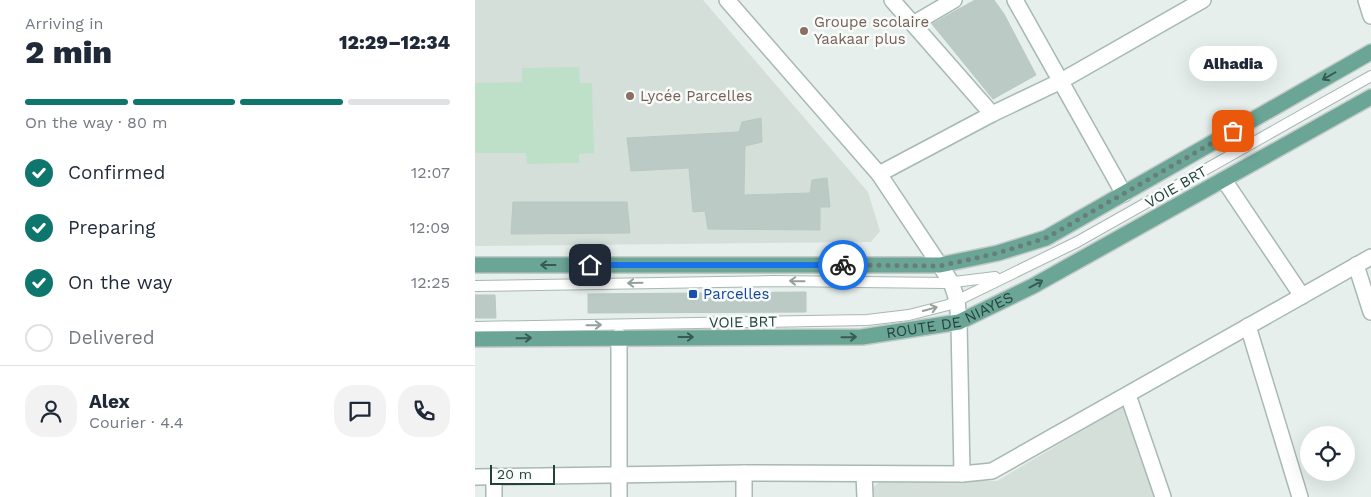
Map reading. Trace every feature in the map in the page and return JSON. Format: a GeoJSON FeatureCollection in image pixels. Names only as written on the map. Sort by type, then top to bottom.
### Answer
{"type":"FeatureCollection","features":[{"type":"Feature","properties":{"kind":"main road"},"geometry":{"type":"LineString","coordinates":[[475,265],[940,266],[998,253],[1046,238],[1371,52]]}},
{"type":"Feature","properties":{"kind":"main road","name":"ROUTE DE NIAYES"},"geometry":{"type":"LineString","coordinates":[[475,339],[619,336],[862,337],[959,322],[1033,286],[1371,97]]}},
{"type":"Feature","properties":{"kind":"street"},"geometry":{"type":"LineString","coordinates":[[727,0],[879,174],[951,282],[957,300],[959,322],[963,474]]}},
{"type":"Feature","properties":{"kind":"street"},"geometry":{"type":"LineString","coordinates":[[892,0],[992,114]]}},
{"type":"Feature","properties":{"kind":"street"},"geometry":{"type":"LineString","coordinates":[[913,24],[954,0]]}},
{"type":"Feature","properties":{"kind":"street"},"geometry":{"type":"LineString","coordinates":[[1015,0],[1124,194]]}},
{"type":"Feature","properties":{"kind":"street"},"geometry":{"type":"LineString","coordinates":[[879,174],[992,114],[1061,81],[1203,0]]}},
{"type":"Feature","properties":{"kind":"street"},"geometry":{"type":"LineString","coordinates":[[1366,0],[1371,16]]}},
{"type":"Feature","properties":{"kind":"street"},"geometry":{"type":"LineString","coordinates":[[1224,180],[1302,296]]}},
{"type":"Feature","properties":{"kind":"street"},"geometry":{"type":"LineString","coordinates":[[475,477],[744,473],[963,474],[992,471],[1371,257]]}},
{"type":"Feature","properties":{"kind":"street"},"geometry":{"type":"LineString","coordinates":[[1356,265],[1371,312]]}},
{"type":"Feature","properties":{"kind":"street"},"geometry":{"type":"LineString","coordinates":[[1249,326],[1300,497]]}},
{"type":"Feature","properties":{"kind":"street"},"geometry":{"type":"LineString","coordinates":[[619,336],[619,497]]}},
{"type":"Feature","properties":{"kind":"street"},"geometry":{"type":"LineString","coordinates":[[1128,395],[1163,497]]}},
{"type":"Feature","properties":{"kind":"street"},"geometry":{"type":"LineString","coordinates":[[744,473],[744,497]]}},
{"type":"Feature","properties":{"kind":"street"},"geometry":{"type":"LineString","coordinates":[[864,474],[865,497]]}},
{"type":"Feature","properties":{"kind":"street"},"geometry":{"type":"LineString","coordinates":[[494,476],[494,497]]}},
{"type":"Feature","properties":{"kind":"lane","name":"VOIE BRT"},"geometry":{"type":"LineString","coordinates":[[475,327],[867,320],[909,315],[957,300],[1003,276],[1086,238],[1371,76]]}},
{"type":"Feature","properties":{"kind":"lane","name":"VOIE BRT"},"geometry":{"type":"LineString","coordinates":[[475,286],[773,281],[951,282],[1003,276]]}},
{"type":"Feature","properties":{"kind":"shaded area","name":"Lycée Parcelles"},"geometry":{"type":"Polygon","coordinates":[[[475,0],[703,0],[868,192],[880,231],[871,242],[475,246],[475,0]]]}},
{"type":"Feature","properties":{"kind":"shaded area"},"geometry":{"type":"Polygon","coordinates":[[[1122,407],[1132,413],[1157,497],[872,497],[872,489],[880,481],[997,481],[1122,407]]]}},
{"type":"Feature","properties":{"kind":"green space"},"geometry":{"type":"Polygon","coordinates":[[[579,67],[580,83],[592,83],[594,153],[579,154],[579,163],[527,164],[526,153],[475,153],[475,83],[522,82],[522,68],[579,67]]]}},
{"type":"Feature","properties":{"kind":"building"},"geometry":{"type":"Polygon","coordinates":[[[975,0],[994,0],[1004,14],[1036,75],[993,99],[932,24],[975,0]]]}},
{"type":"Feature","properties":{"kind":"building"},"geometry":{"type":"Polygon","coordinates":[[[761,118],[762,142],[745,146],[744,195],[810,193],[812,180],[827,178],[830,207],[820,207],[820,230],[708,229],[705,211],[693,212],[689,168],[631,171],[627,138],[739,132],[742,122],[761,118]]]}},
{"type":"Feature","properties":{"kind":"building"},"geometry":{"type":"Polygon","coordinates":[[[513,202],[627,202],[630,233],[511,234],[513,202]]]}},
{"type":"Feature","properties":{"kind":"building"},"geometry":{"type":"Polygon","coordinates":[[[806,292],[806,312],[588,313],[588,294],[806,292]]]}},
{"type":"Feature","properties":{"kind":"building"},"geometry":{"type":"Polygon","coordinates":[[[475,295],[495,295],[496,318],[475,318],[475,295]]]}},
{"type":"Feature","properties":{"kind":"way so far"},"geometry":{"type":"LineString","coordinates":[[843,265],[940,266],[998,253],[1046,238],[1233,131]]}},
{"type":"Feature","properties":{"kind":"place","name":"Groupe scolaire Yaakaar plus"},"geometry":{"type":"Point","coordinates":[804,31]}},
{"type":"Feature","properties":{"kind":"place","name":"Lycée Parcelles"},"geometry":{"type":"Point","coordinates":[630,96]}},
{"type":"Feature","properties":{"kind":"place","name":"Alhadia"},"geometry":{"type":"Point","coordinates":[1233,131]}},
{"type":"Feature","properties":{"kind":"place","name":"Parcelles"},"geometry":{"type":"Point","coordinates":[693,294]}},
{"type":"Feature","properties":{"kind":"route"},"geometry":{"type":"LineString","coordinates":[[590,265],[843,265]]}}]}
